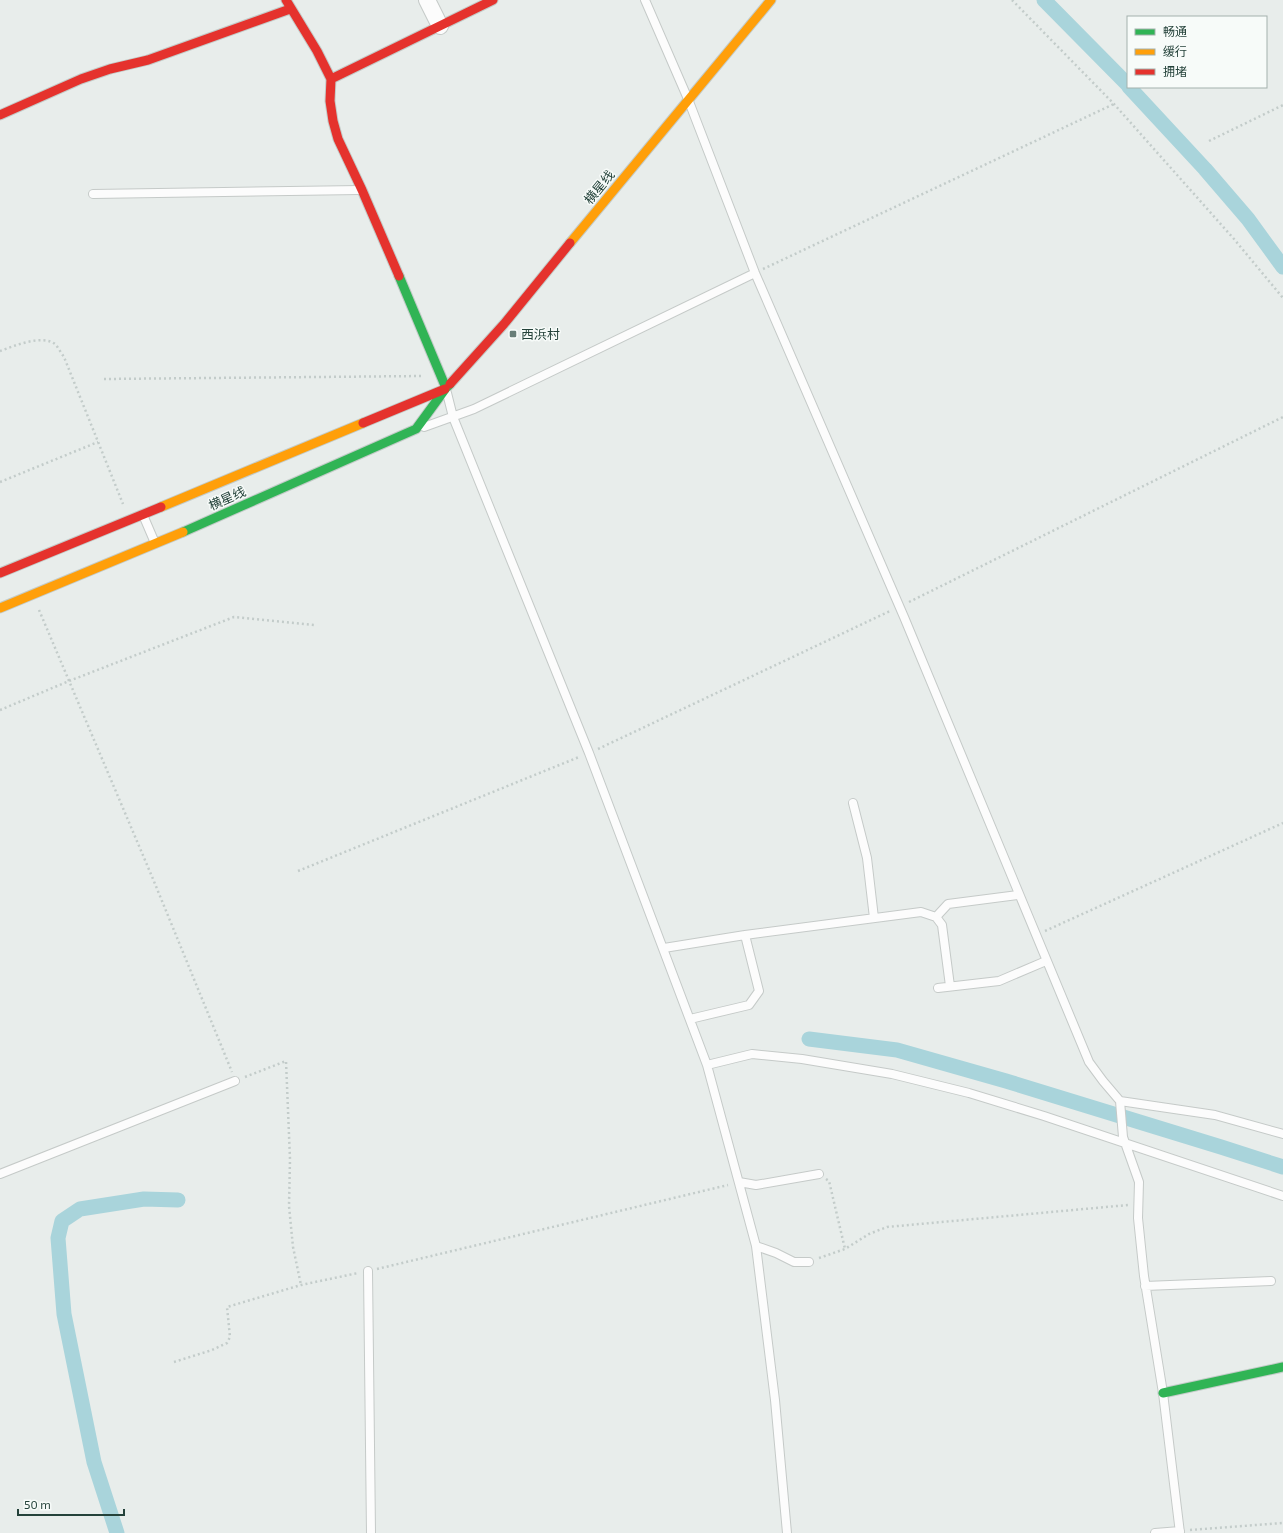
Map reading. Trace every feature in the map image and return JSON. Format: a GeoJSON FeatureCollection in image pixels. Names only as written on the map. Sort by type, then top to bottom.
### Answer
{"type":"FeatureCollection","features":[{"type":"Feature","properties":{"kind":"street"},"geometry":{"type":"LineString","coordinates":[[286,0],[332,79],[330,101],[338,139],[362,190],[446,388]]}},
{"type":"Feature","properties":{"kind":"street"},"geometry":{"type":"LineString","coordinates":[[426,0],[440,26]]}},
{"type":"Feature","properties":{"kind":"street"},"geometry":{"type":"LineString","coordinates":[[332,79],[493,0]]}},
{"type":"Feature","properties":{"kind":"street","name":"横星线"},"geometry":{"type":"LineString","coordinates":[[0,608],[155,544],[416,430],[446,388],[457,378],[504,324],[771,0]]}},
{"type":"Feature","properties":{"kind":"street"},"geometry":{"type":"LineString","coordinates":[[0,115],[80,79],[110,69],[148,60],[290,9]]}},
{"type":"Feature","properties":{"kind":"street"},"geometry":{"type":"LineString","coordinates":[[317,51],[330,56]]}},
{"type":"Feature","properties":{"kind":"street"},"geometry":{"type":"LineString","coordinates":[[347,60],[362,64]]}},
{"type":"Feature","properties":{"kind":"street","name":"横星线"},"geometry":{"type":"LineString","coordinates":[[0,573],[446,388]]}},
{"type":"Feature","properties":{"kind":"street"},"geometry":{"type":"LineString","coordinates":[[1163,1393],[1283,1367]]}},
{"type":"Feature","properties":{"kind":"lane"},"geometry":{"type":"LineString","coordinates":[[645,0],[688,99],[756,273],[900,607],[1089,1062],[1102,1081],[1120,1101],[1124,1140],[1139,1182],[1138,1218],[1145,1286],[1163,1393],[1180,1532],[1155,1533]]}},
{"type":"Feature","properties":{"kind":"lane"},"geometry":{"type":"LineString","coordinates":[[93,194],[362,190]]}},
{"type":"Feature","properties":{"kind":"lane"},"geometry":{"type":"LineString","coordinates":[[416,430],[474,410],[756,273]]}},
{"type":"Feature","properties":{"kind":"lane"},"geometry":{"type":"LineString","coordinates":[[446,388],[453,417],[590,753],[707,1065],[756,1246],[775,1400],[787,1533]]}},
{"type":"Feature","properties":{"kind":"lane"},"geometry":{"type":"LineString","coordinates":[[142,514],[155,544]]}},
{"type":"Feature","properties":{"kind":"lane"},"geometry":{"type":"LineString","coordinates":[[853,803],[867,858],[874,918]]}},
{"type":"Feature","properties":{"kind":"lane"},"geometry":{"type":"LineString","coordinates":[[936,917],[948,904],[1018,894]]}},
{"type":"Feature","properties":{"kind":"lane"},"geometry":{"type":"LineString","coordinates":[[664,948],[745,935],[921,912],[936,917],[942,925],[950,986]]}},
{"type":"Feature","properties":{"kind":"lane"},"geometry":{"type":"LineString","coordinates":[[690,1019],[749,1006],[759,991],[745,935]]}},
{"type":"Feature","properties":{"kind":"lane"},"geometry":{"type":"LineString","coordinates":[[938,988],[999,981],[1046,961]]}},
{"type":"Feature","properties":{"kind":"lane"},"geometry":{"type":"LineString","coordinates":[[707,1065],[752,1054],[802,1059],[892,1074],[969,1093],[1124,1140],[1283,1196]]}},
{"type":"Feature","properties":{"kind":"lane"},"geometry":{"type":"LineString","coordinates":[[0,1174],[235,1081]]}},
{"type":"Feature","properties":{"kind":"lane"},"geometry":{"type":"LineString","coordinates":[[1120,1101],[1215,1114],[1283,1134]]}},
{"type":"Feature","properties":{"kind":"lane"},"geometry":{"type":"LineString","coordinates":[[739,1182],[756,1185],[819,1174]]}},
{"type":"Feature","properties":{"kind":"lane"},"geometry":{"type":"LineString","coordinates":[[756,1246],[776,1253],[794,1262],[809,1262]]}},
{"type":"Feature","properties":{"kind":"lane"},"geometry":{"type":"LineString","coordinates":[[368,1271],[371,1533]]}},
{"type":"Feature","properties":{"kind":"lane"},"geometry":{"type":"LineString","coordinates":[[1145,1286],[1271,1281]]}},
{"type":"Feature","properties":{"kind":"path"},"geometry":{"type":"LineString","coordinates":[[1012,0],[1114,104],[1283,298]]}},
{"type":"Feature","properties":{"kind":"path"},"geometry":{"type":"LineString","coordinates":[[756,273],[1114,104]]}},
{"type":"Feature","properties":{"kind":"path"},"geometry":{"type":"LineString","coordinates":[[1208,141],[1283,105]]}},
{"type":"Feature","properties":{"kind":"path"},"geometry":{"type":"LineString","coordinates":[[0,351],[25,343],[42,340],[54,344],[64,357],[129,520]]}},
{"type":"Feature","properties":{"kind":"path"},"geometry":{"type":"LineString","coordinates":[[104,379],[441,376]]}},
{"type":"Feature","properties":{"kind":"path"},"geometry":{"type":"LineString","coordinates":[[298,871],[590,753],[900,607],[1283,417]]}},
{"type":"Feature","properties":{"kind":"path"},"geometry":{"type":"LineString","coordinates":[[0,482],[98,442]]}},
{"type":"Feature","properties":{"kind":"path"},"geometry":{"type":"LineString","coordinates":[[32,595],[153,879],[235,1081],[286,1061],[290,1159],[289,1206],[293,1247],[301,1286]]}},
{"type":"Feature","properties":{"kind":"path"},"geometry":{"type":"LineString","coordinates":[[0,710],[69,681],[234,617],[314,625]]}},
{"type":"Feature","properties":{"kind":"path"},"geometry":{"type":"LineString","coordinates":[[1036,935],[1283,823]]}},
{"type":"Feature","properties":{"kind":"path"},"geometry":{"type":"LineString","coordinates":[[819,1174],[829,1182],[844,1248]]}},
{"type":"Feature","properties":{"kind":"path"},"geometry":{"type":"LineString","coordinates":[[174,1362],[227,1344],[230,1337],[227,1306],[301,1286],[739,1182]]}},
{"type":"Feature","properties":{"kind":"path"},"geometry":{"type":"LineString","coordinates":[[809,1262],[844,1248],[869,1234],[887,1227],[1138,1204]]}},
{"type":"Feature","properties":{"kind":"path"},"geometry":{"type":"LineString","coordinates":[[1180,1532],[1283,1523]]}},
{"type":"Feature","properties":{"kind":"waterway"},"geometry":{"type":"LineString","coordinates":[[1044,0],[1127,84]]}},
{"type":"Feature","properties":{"kind":"waterway"},"geometry":{"type":"LineString","coordinates":[[1130,88],[1205,169],[1248,219],[1283,267]]}},
{"type":"Feature","properties":{"kind":"waterway"},"geometry":{"type":"LineString","coordinates":[[809,1039],[897,1050],[1006,1081],[1283,1167]]}},
{"type":"Feature","properties":{"kind":"waterway"},"geometry":{"type":"LineString","coordinates":[[117,1533],[94,1462],[64,1314],[58,1238],[62,1221],[80,1209],[144,1199],[178,1200]]}},
{"type":"Feature","properties":{"kind":"traffic: fast"},"geometry":{"type":"LineString","coordinates":[[399,276],[446,388]]}},
{"type":"Feature","properties":{"kind":"traffic: fast"},"geometry":{"type":"LineString","coordinates":[[183,532],[416,429],[450,384]]}},
{"type":"Feature","properties":{"kind":"traffic: fast"},"geometry":{"type":"LineString","coordinates":[[1163,1393],[1283,1367]]}},
{"type":"Feature","properties":{"kind":"traffic: slow"},"geometry":{"type":"LineString","coordinates":[[570,243],[771,0]]}},
{"type":"Feature","properties":{"kind":"traffic: slow"},"geometry":{"type":"LineString","coordinates":[[161,507],[363,423]]}},
{"type":"Feature","properties":{"kind":"traffic: slow"},"geometry":{"type":"LineString","coordinates":[[0,608],[183,532]]}},
{"type":"Feature","properties":{"kind":"traffic: jam"},"geometry":{"type":"LineString","coordinates":[[286,0],[317,51],[331,79],[330,101],[338,139],[399,276]]}},
{"type":"Feature","properties":{"kind":"traffic: jam"},"geometry":{"type":"LineString","coordinates":[[331,79],[493,0]]}},
{"type":"Feature","properties":{"kind":"traffic: jam"},"geometry":{"type":"LineString","coordinates":[[0,115],[81,79],[110,69],[148,60],[290,9]]}},
{"type":"Feature","properties":{"kind":"traffic: jam"},"geometry":{"type":"LineString","coordinates":[[450,384],[504,324],[570,243]]}},
{"type":"Feature","properties":{"kind":"traffic: jam"},"geometry":{"type":"LineString","coordinates":[[363,423],[445,389]]}},
{"type":"Feature","properties":{"kind":"traffic: jam"},"geometry":{"type":"LineString","coordinates":[[0,573],[161,507]]}},
{"type":"Feature","properties":{"kind":"place","name":"西浜村"},"geometry":{"type":"Point","coordinates":[513,334]}}]}
